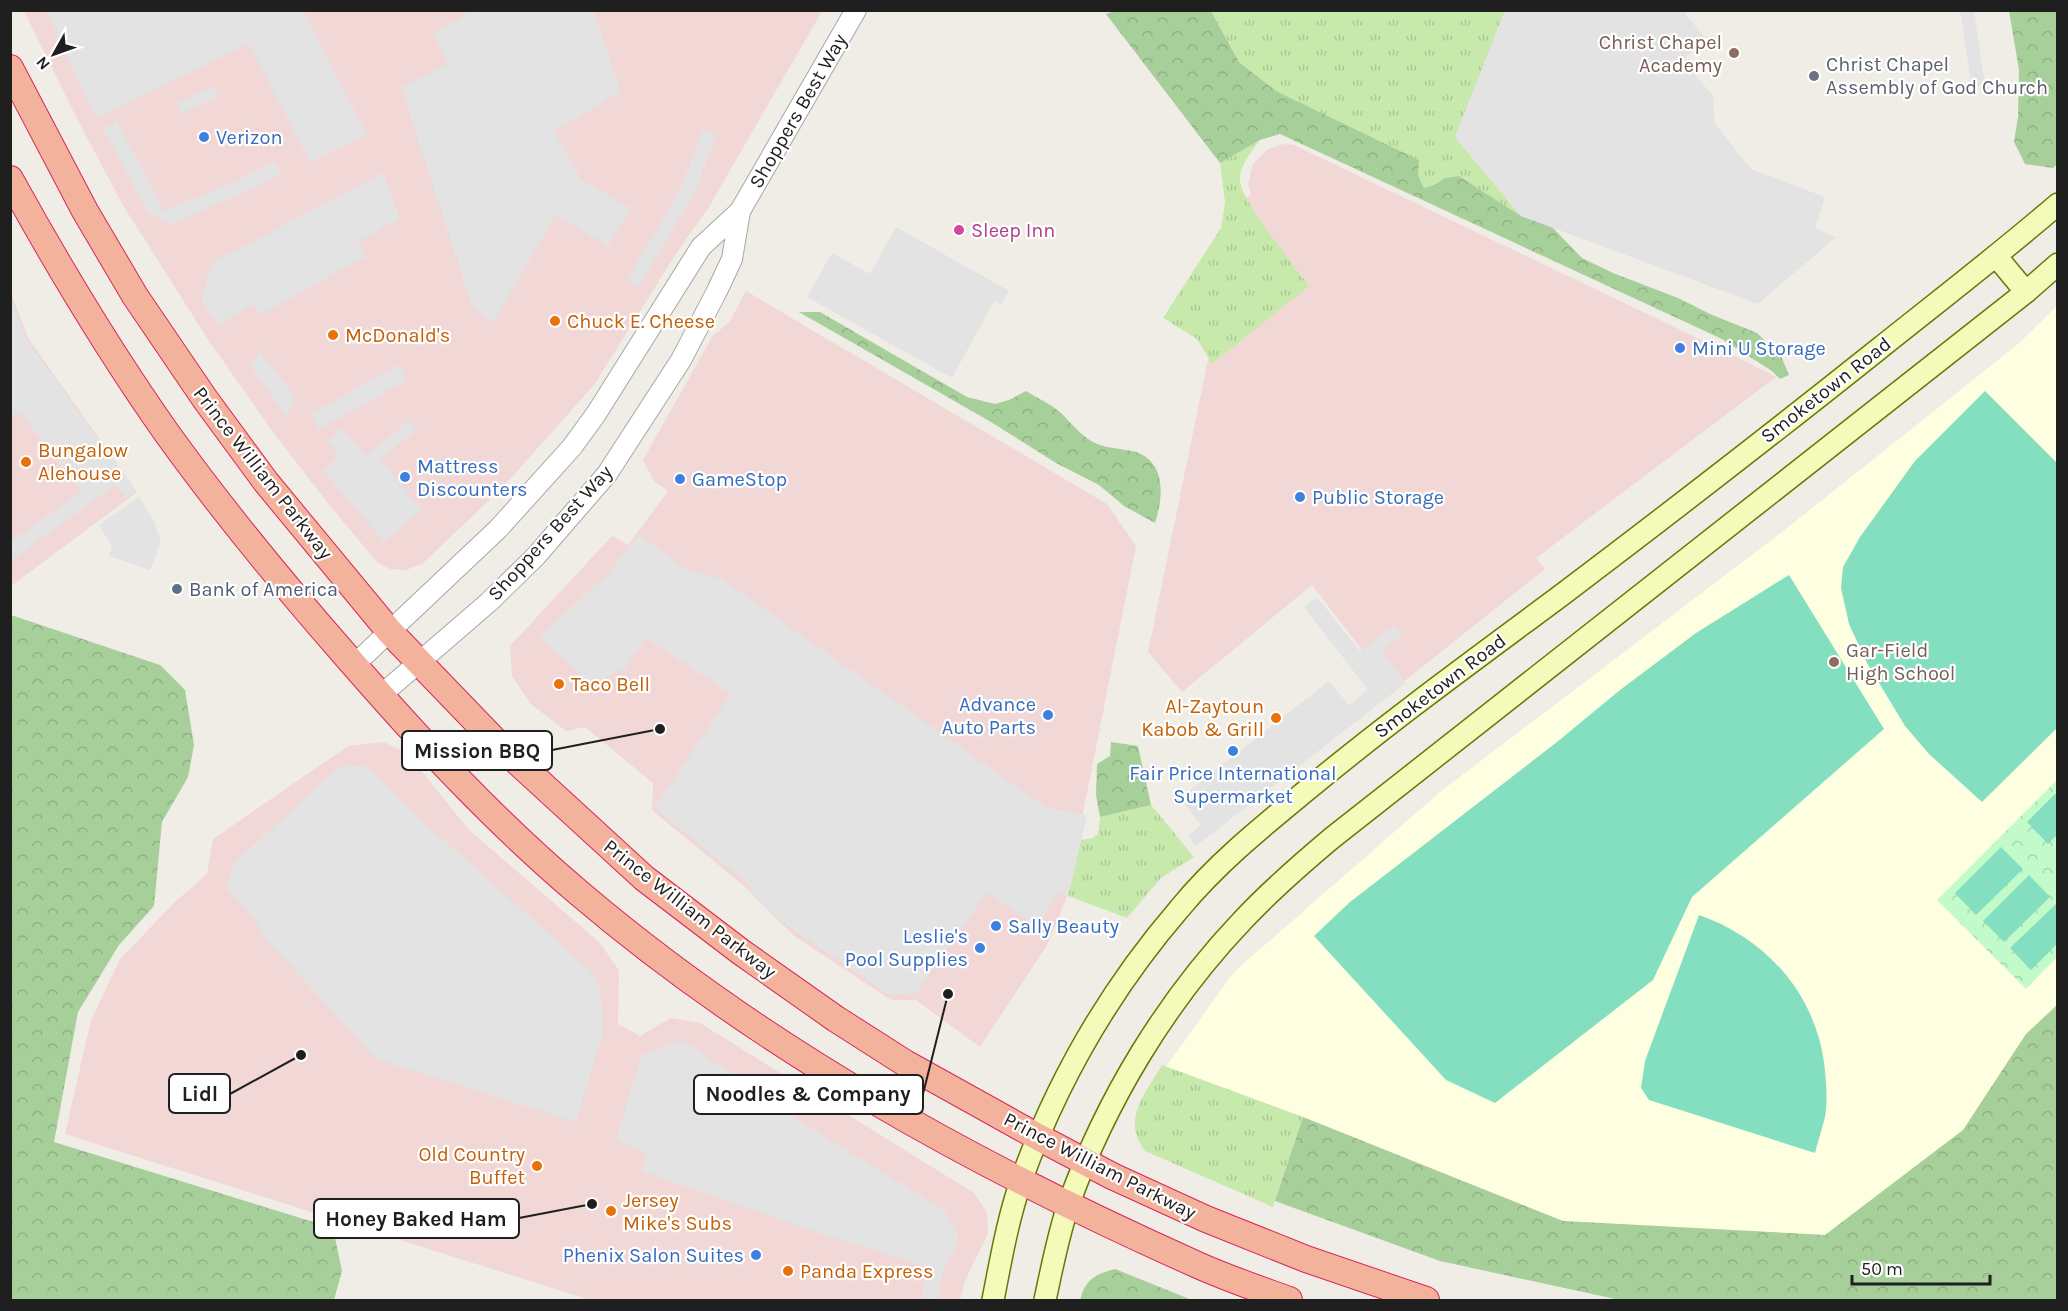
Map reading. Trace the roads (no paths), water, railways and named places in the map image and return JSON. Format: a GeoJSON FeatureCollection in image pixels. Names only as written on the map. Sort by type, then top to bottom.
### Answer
{"type":"FeatureCollection","features":[{"type":"Feature","properties":{"kind":"highway","name":"Prince William Parkway"},"geometry":{"type":"LineString","coordinates":[[10,68],[86,211],[135,296],[205,399],[266,482],[390,632],[419,663],[499,745],[627,863],[741,952],[836,1019],[905,1063],[1085,1163],[1228,1228],[1306,1259],[1426,1300]]}},
{"type":"Feature","properties":{"kind":"highway"},"geometry":{"type":"LineString","coordinates":[[10,178],[99,332],[166,431],[225,512],[380,696],[480,804],[581,896],[670,966],[761,1030],[938,1138],[1021,1181],[1195,1264],[1289,1300]]}},
{"type":"Feature","properties":{"kind":"main road","name":"Smoketown Road"},"geometry":{"type":"LineString","coordinates":[[993,1300],[1009,1220],[1021,1181],[1051,1107],[1079,1052],[1112,996],[1180,906],[1247,839],[1361,746],[1814,400],[2058,204]]}},
{"type":"Feature","properties":{"kind":"main road"},"geometry":{"type":"LineString","coordinates":[[1996,256],[2026,292]]}},
{"type":"Feature","properties":{"kind":"main road"},"geometry":{"type":"LineString","coordinates":[[1045,1300],[1058,1239],[1069,1204],[1106,1117],[1136,1063],[1169,1011],[1226,938],[1284,879],[1332,838],[2026,292],[2058,264]]}},
{"type":"Feature","properties":{"kind":"street","name":"Shoppers Best Way"},"geometry":{"type":"LineString","coordinates":[[354,665],[498,529],[573,447],[701,247],[740,211],[856,10]]}},
{"type":"Feature","properties":{"kind":"street","name":"Shoppers Best Way"},"geometry":{"type":"LineString","coordinates":[[380,696],[489,602],[536,556],[607,474],[681,360],[717,291],[732,259],[740,211]]}},
{"type":"Feature","properties":{"kind":"place","name":"Christ Chapel Academy"},"geometry":{"type":"Point","coordinates":[1734,53]}},
{"type":"Feature","properties":{"kind":"place","name":"Christ Chapel Assembly of God Church"},"geometry":{"type":"Point","coordinates":[1814,76]}},
{"type":"Feature","properties":{"kind":"place","name":"Verizon"},"geometry":{"type":"Point","coordinates":[204,137]}},
{"type":"Feature","properties":{"kind":"place","name":"Sleep Inn"},"geometry":{"type":"Point","coordinates":[959,230]}},
{"type":"Feature","properties":{"kind":"place","name":"Chuck E. Cheese"},"geometry":{"type":"Point","coordinates":[555,321]}},
{"type":"Feature","properties":{"kind":"place","name":"McDonald's"},"geometry":{"type":"Point","coordinates":[333,335]}},
{"type":"Feature","properties":{"kind":"place","name":"Mini U Storage"},"geometry":{"type":"Point","coordinates":[1680,348]}},
{"type":"Feature","properties":{"kind":"place","name":"Bungalow Alehouse"},"geometry":{"type":"Point","coordinates":[26,462]}},
{"type":"Feature","properties":{"kind":"place","name":"Mattress Discounters"},"geometry":{"type":"Point","coordinates":[405,477]}},
{"type":"Feature","properties":{"kind":"place","name":"GameStop"},"geometry":{"type":"Point","coordinates":[680,479]}},
{"type":"Feature","properties":{"kind":"place","name":"Public Storage"},"geometry":{"type":"Point","coordinates":[1300,497]}},
{"type":"Feature","properties":{"kind":"place","name":"Bank of America"},"geometry":{"type":"Point","coordinates":[177,589]}},
{"type":"Feature","properties":{"kind":"place","name":"Gar-Field High School"},"geometry":{"type":"Point","coordinates":[1834,662]}},
{"type":"Feature","properties":{"kind":"place","name":"Taco Bell"},"geometry":{"type":"Point","coordinates":[559,684]}},
{"type":"Feature","properties":{"kind":"place","name":"Advance Auto Parts"},"geometry":{"type":"Point","coordinates":[1048,715]}},
{"type":"Feature","properties":{"kind":"place","name":"Al-Zaytoun Kabob & Grill"},"geometry":{"type":"Point","coordinates":[1276,718]}},
{"type":"Feature","properties":{"kind":"place","name":"Mission BBQ"},"geometry":{"type":"Point","coordinates":[660,729]}},
{"type":"Feature","properties":{"kind":"place","name":"Fair Price International Supermarket"},"geometry":{"type":"Point","coordinates":[1233,751]}},
{"type":"Feature","properties":{"kind":"place","name":"Sally Beauty"},"geometry":{"type":"Point","coordinates":[996,926]}},
{"type":"Feature","properties":{"kind":"place","name":"Leslie's Pool Supplies"},"geometry":{"type":"Point","coordinates":[980,948]}},
{"type":"Feature","properties":{"kind":"place","name":"Noodles & Company"},"geometry":{"type":"Point","coordinates":[948,994]}},
{"type":"Feature","properties":{"kind":"place","name":"Lidl"},"geometry":{"type":"Point","coordinates":[301,1055]}},
{"type":"Feature","properties":{"kind":"place","name":"Old Country Buffet"},"geometry":{"type":"Point","coordinates":[537,1166]}},
{"type":"Feature","properties":{"kind":"place","name":"Honey Baked Ham"},"geometry":{"type":"Point","coordinates":[592,1204]}},
{"type":"Feature","properties":{"kind":"place","name":"Jersey Mike's Subs"},"geometry":{"type":"Point","coordinates":[611,1211]}},
{"type":"Feature","properties":{"kind":"place","name":"Phenix Salon Suites"},"geometry":{"type":"Point","coordinates":[756,1255]}},
{"type":"Feature","properties":{"kind":"place","name":"Panda Express"},"geometry":{"type":"Point","coordinates":[788,1271]}}]}
